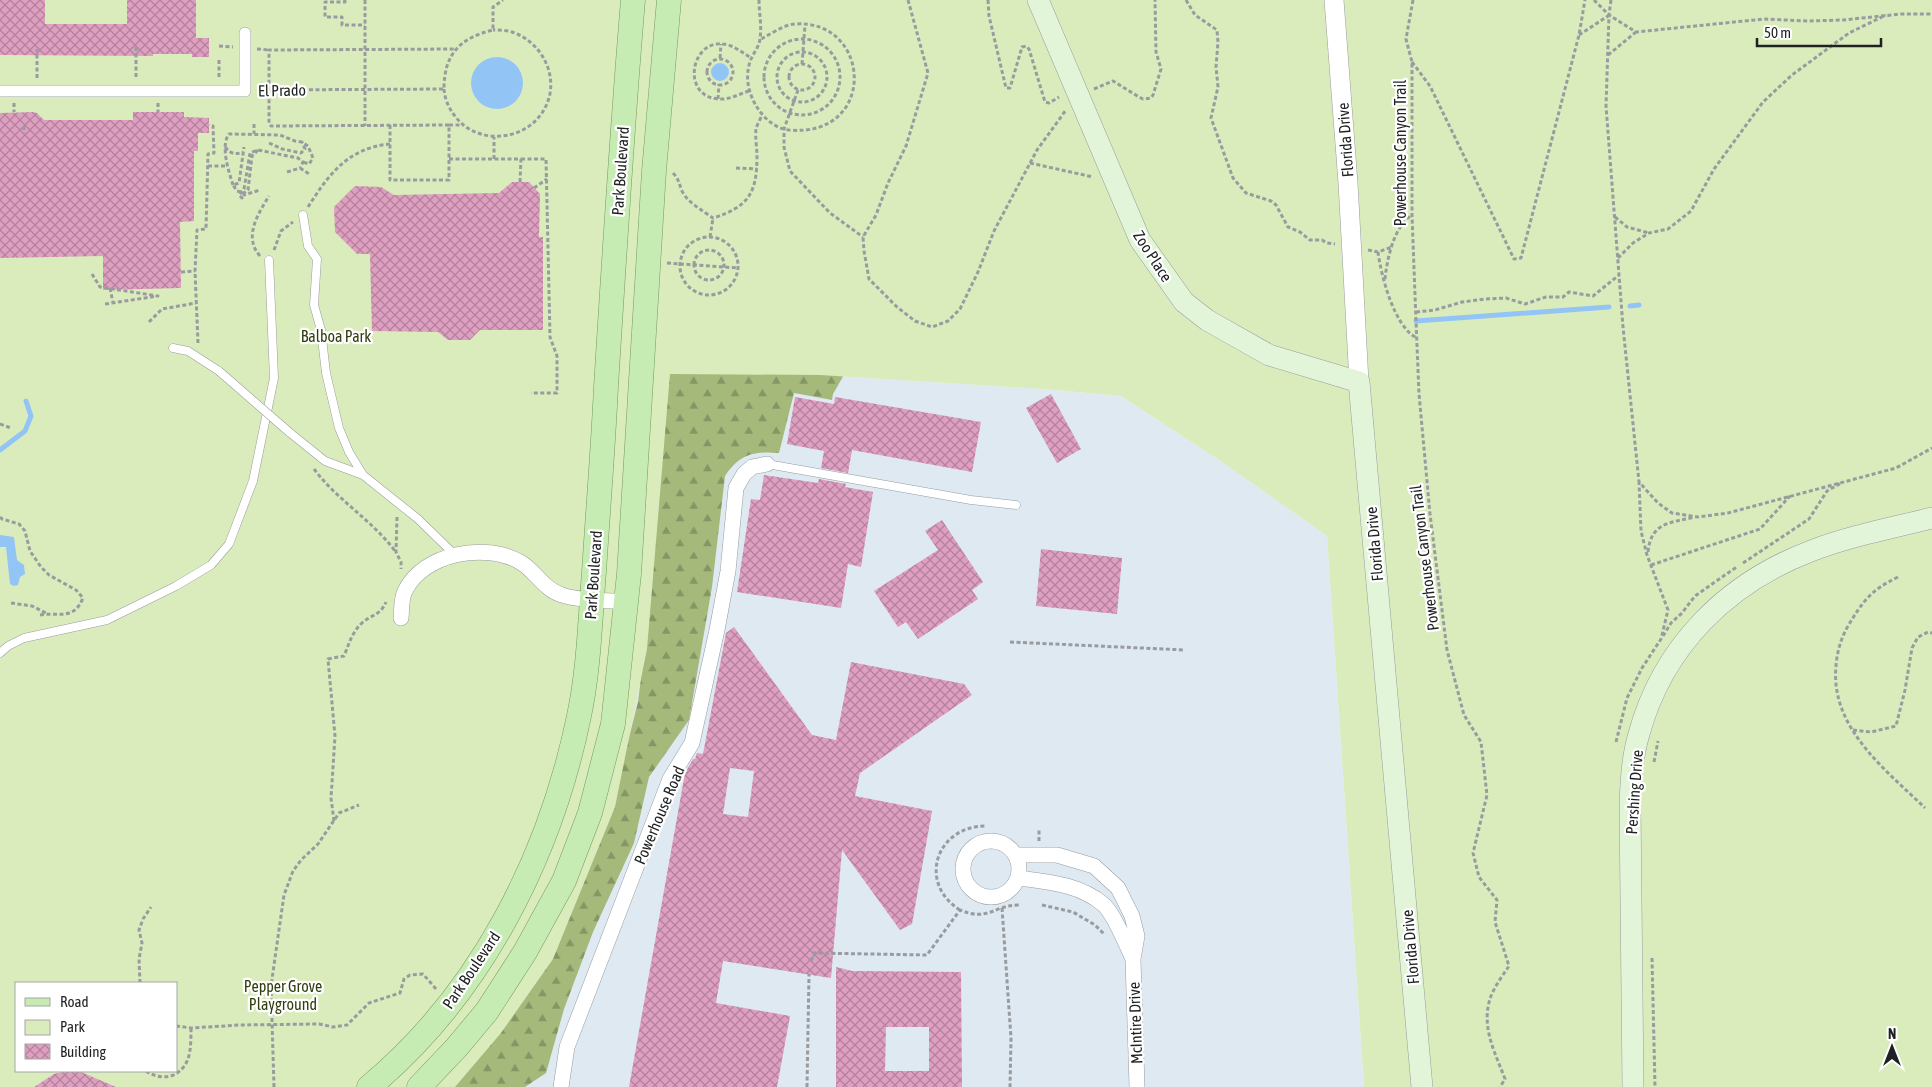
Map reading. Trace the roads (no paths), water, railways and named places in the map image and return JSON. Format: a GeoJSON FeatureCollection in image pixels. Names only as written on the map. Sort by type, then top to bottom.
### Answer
{"type":"FeatureCollection","features":[{"type":"Feature","properties":{"kind":"main road","name":"Park Boulevard"},"geometry":{"type":"LineString","coordinates":[[369,1087],[392,1068],[452,1002],[476,969],[533,865],[556,805],[579,715],[589,640],[612,280],[633,0]]}},
{"type":"Feature","properties":{"kind":"main road"},"geometry":{"type":"LineString","coordinates":[[419,1087],[458,1046],[487,1011],[526,952],[564,881],[590,813],[613,724],[636,481],[654,171],[668,0]]}},
{"type":"Feature","properties":{"kind":"main road","name":"Zoo Place"},"geometry":{"type":"LineString","coordinates":[[1038,0],[1140,240],[1184,302],[1208,320],[1269,355],[1360,382]]}},
{"type":"Feature","properties":{"kind":"main road","name":"Florida Drive"},"geometry":{"type":"LineString","coordinates":[[1360,382],[1422,1087]]}},
{"type":"Feature","properties":{"kind":"main road","name":"Pershing Drive"},"geometry":{"type":"LineString","coordinates":[[1633,1087],[1630,806],[1632,770],[1638,735],[1652,695],[1660,679],[1678,650],[1704,618],[1731,594],[1758,576],[1782,563],[1840,541],[1932,518]]}},
{"type":"Feature","properties":{"kind":"street","name":"Florida Drive"},"geometry":{"type":"LineString","coordinates":[[1334,0],[1360,382]]}},
{"type":"Feature","properties":{"kind":"street","name":"El Prado"},"geometry":{"type":"LineString","coordinates":[[0,90],[245,90],[245,33]]}},
{"type":"Feature","properties":{"kind":"street","name":"Powerhouse Road"},"geometry":{"type":"LineString","coordinates":[[561,1087],[566,1047],[670,778],[692,743],[728,571],[736,488],[744,474],[752,467],[767,464]]}},
{"type":"Feature","properties":{"kind":"street"},"geometry":{"type":"LineString","coordinates":[[401,618],[402,602],[409,584],[430,565],[455,554],[478,551],[513,558],[526,566],[555,592],[568,596],[626,602]]}},
{"type":"Feature","properties":{"kind":"street"},"geometry":{"type":"LineString","coordinates":[[998,842],[1009,848],[1015,855],[1019,864],[1018,878],[1006,893],[997,897],[985,897],[976,893],[964,878],[965,859],[978,844],[998,842]]}},
{"type":"Feature","properties":{"kind":"street","name":"McIntire Drive"},"geometry":{"type":"LineString","coordinates":[[1015,855],[1057,855],[1094,866],[1118,888],[1132,916],[1137,936],[1133,959],[1137,1087]]}},
{"type":"Feature","properties":{"kind":"street","name":"McIntire Drive"},"geometry":{"type":"LineString","coordinates":[[1018,878],[1055,883],[1079,890],[1105,906],[1124,937],[1133,959]]}},
{"type":"Feature","properties":{"kind":"lane"},"geometry":{"type":"LineString","coordinates":[[303,215],[308,246],[317,259],[314,305],[322,330],[326,373],[339,428],[349,452],[363,475]]}},
{"type":"Feature","properties":{"kind":"lane"},"geometry":{"type":"LineString","coordinates":[[0,653],[8,646],[24,638],[107,620],[176,586],[204,569],[229,544],[253,482],[274,378],[269,260]]}},
{"type":"Feature","properties":{"kind":"lane"},"geometry":{"type":"LineString","coordinates":[[173,348],[188,351],[219,371],[325,461],[363,475],[418,519],[455,554]]}},
{"type":"Feature","properties":{"kind":"lane"},"geometry":{"type":"LineString","coordinates":[[767,464],[971,500],[1016,505]]}},
{"type":"Feature","properties":{"kind":"water"},"geometry":{"type":"Polygon","coordinates":[[[497,57],[507,59],[515,65],[521,73],[523,83],[521,93],[515,101],[507,107],[497,109],[487,107],[479,101],[473,93],[471,83],[473,73],[479,65],[487,59],[497,57]]]}},
{"type":"Feature","properties":{"kind":"water"},"geometry":{"type":"Polygon","coordinates":[[[716,63],[724,63],[729,68],[727,79],[716,81],[711,76],[711,68],[716,63]]]}},
{"type":"Feature","properties":{"kind":"water"},"geometry":{"type":"Polygon","coordinates":[[[0,535],[14,537],[17,560],[24,565],[25,574],[20,577],[18,585],[10,584],[6,547],[0,547],[0,535]]]}},
{"type":"Feature","properties":{"kind":"waterway"},"geometry":{"type":"LineString","coordinates":[[1630,306],[1639,305]]}},
{"type":"Feature","properties":{"kind":"waterway"},"geometry":{"type":"LineString","coordinates":[[1416,321],[1609,307]]}},
{"type":"Feature","properties":{"kind":"waterway"},"geometry":{"type":"LineString","coordinates":[[0,450],[25,431],[31,416],[26,401]]}},
{"type":"Feature","properties":{"kind":"park label","name":"Balboa Park"},"geometry":{"type":"Point","coordinates":[336,336]}},
{"type":"Feature","properties":{"kind":"park label","name":"Pepper Grove Playground"},"geometry":{"type":"Point","coordinates":[283,995]}}]}
